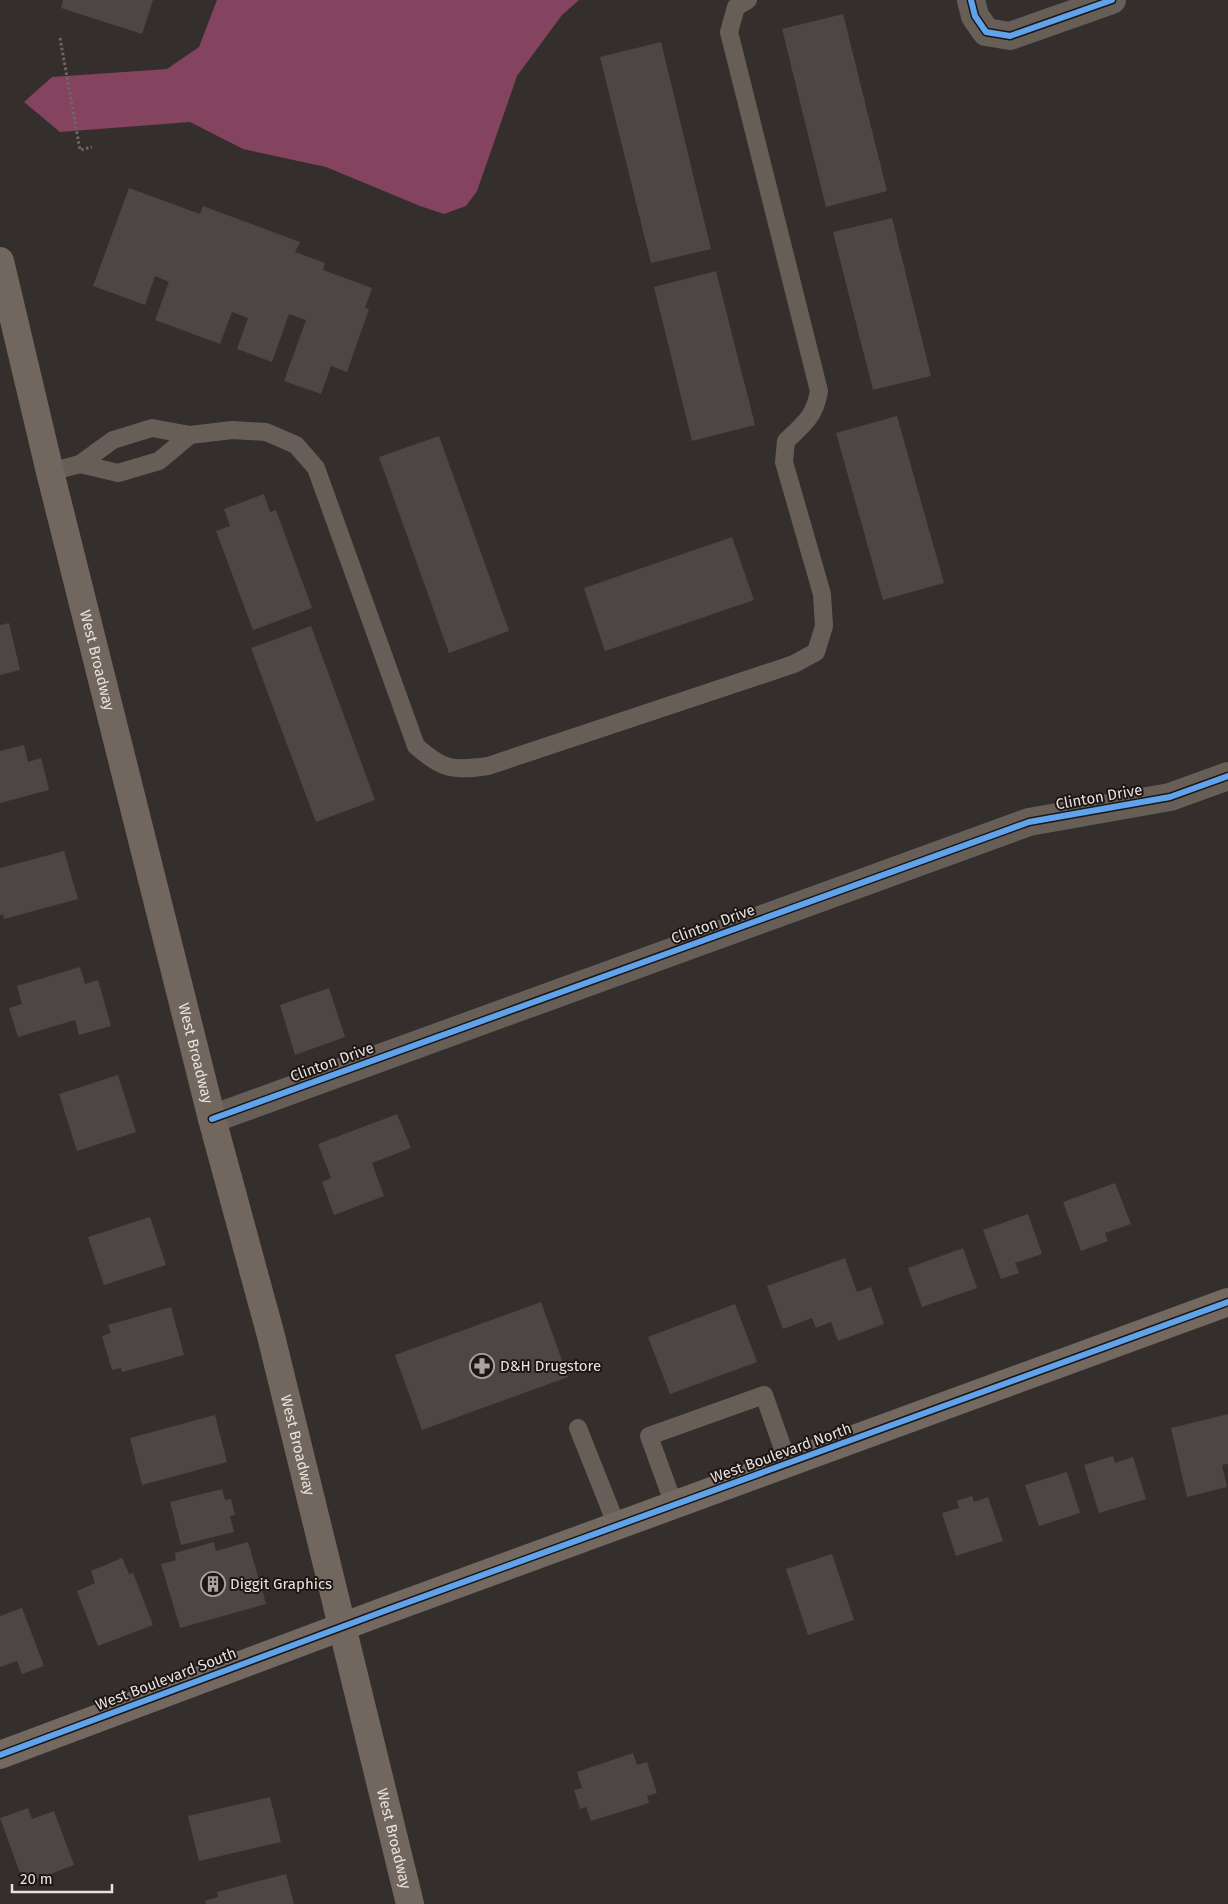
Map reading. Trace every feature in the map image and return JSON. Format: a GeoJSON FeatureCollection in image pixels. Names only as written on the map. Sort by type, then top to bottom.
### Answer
{"type":"FeatureCollection","features":[{"type":"Feature","properties":{"kind":"main road","name":"West Broadway"},"geometry":{"type":"LineString","coordinates":[[0,261],[50,472],[212,1119],[271,1336],[410,1904]]}},
{"type":"Feature","properties":{"kind":"main road","name":"West Boulevard North"},"geometry":{"type":"LineString","coordinates":[[342,1627],[1228,1302]]}},
{"type":"Feature","properties":{"kind":"main road","name":"West Boulevard South"},"geometry":{"type":"LineString","coordinates":[[0,1755],[342,1627]]}},
{"type":"Feature","properties":{"kind":"street"},"geometry":{"type":"LineString","coordinates":[[971,0],[975,16],[986,32],[1010,36],[1112,0]]}},
{"type":"Feature","properties":{"kind":"street","name":"Clinton Drive"},"geometry":{"type":"LineString","coordinates":[[212,1119],[1028,822],[1170,797],[1228,776]]}},
{"type":"Feature","properties":{"kind":"lane"},"geometry":{"type":"LineString","coordinates":[[50,472],[80,464],[113,440],[149,429],[190,435],[232,430],[266,432],[296,445],[316,468],[416,746],[434,762],[462,770],[488,766],[794,664],[816,652],[824,626],[822,594],[784,462],[786,441],[816,408],[819,391],[729,32],[736,7],[748,0]]}},
{"type":"Feature","properties":{"kind":"lane"},"geometry":{"type":"LineString","coordinates":[[80,464],[118,473],[159,461],[190,435]]}},
{"type":"Feature","properties":{"kind":"lane"},"geometry":{"type":"LineString","coordinates":[[674,1505],[649,1436],[764,1395],[788,1463]]}},
{"type":"Feature","properties":{"kind":"lane"},"geometry":{"type":"LineString","coordinates":[[578,1428],[616,1526]]}},
{"type":"Feature","properties":{"kind":"path"},"geometry":{"type":"LineString","coordinates":[[60,38],[80,150],[92,147]]}},
{"type":"Feature","properties":{"kind":"shaded area"},"geometry":{"type":"Polygon","coordinates":[[[217,0],[579,0],[562,15],[517,76],[477,191],[466,206],[444,214],[326,167],[243,149],[190,122],[60,132],[24,102],[52,77],[167,69],[199,47],[217,0]]]}},
{"type":"Feature","properties":{"kind":"building"},"geometry":{"type":"Polygon","coordinates":[[[63,0],[153,0],[142,34],[61,8],[63,0]]]}},
{"type":"Feature","properties":{"kind":"building"},"geometry":{"type":"Polygon","coordinates":[[[843,14],[887,191],[826,207],[782,29],[843,14]]]}},
{"type":"Feature","properties":{"kind":"building"},"geometry":{"type":"Polygon","coordinates":[[[661,42],[711,249],[651,263],[600,57],[661,42]]]}},
{"type":"Feature","properties":{"kind":"building"},"geometry":{"type":"Polygon","coordinates":[[[129,188],[200,214],[203,206],[300,242],[295,252],[325,263],[323,270],[372,288],[365,308],[369,309],[347,372],[331,366],[321,394],[284,381],[306,320],[289,314],[272,362],[237,349],[248,318],[232,312],[220,344],[155,320],[169,282],[155,276],[145,305],[93,286],[129,188]]]}},
{"type":"Feature","properties":{"kind":"building"},"geometry":{"type":"Polygon","coordinates":[[[892,218],[931,376],[873,390],[833,232],[892,218]]]}},
{"type":"Feature","properties":{"kind":"building"},"geometry":{"type":"Polygon","coordinates":[[[716,271],[755,425],[692,441],[654,287],[716,271]]]}},
{"type":"Feature","properties":{"kind":"building"},"geometry":{"type":"Polygon","coordinates":[[[897,416],[944,583],[883,600],[836,433],[897,416]]]}},
{"type":"Feature","properties":{"kind":"building"},"geometry":{"type":"Polygon","coordinates":[[[439,436],[509,631],[449,653],[379,457],[439,436]]]}},
{"type":"Feature","properties":{"kind":"building"},"geometry":{"type":"Polygon","coordinates":[[[264,494],[270,512],[276,510],[312,608],[253,630],[216,531],[230,526],[224,509],[264,494]]]}},
{"type":"Feature","properties":{"kind":"building"},"geometry":{"type":"Polygon","coordinates":[[[732,537],[754,600],[605,651],[584,588],[732,537]]]}},
{"type":"Feature","properties":{"kind":"building"},"geometry":{"type":"Polygon","coordinates":[[[9,623],[20,670],[0,675],[0,625],[9,623]]]}},
{"type":"Feature","properties":{"kind":"building"},"geometry":{"type":"Polygon","coordinates":[[[311,626],[375,800],[316,822],[251,648],[311,626]]]}},
{"type":"Feature","properties":{"kind":"building"},"geometry":{"type":"Polygon","coordinates":[[[24,745],[28,762],[41,758],[49,790],[0,803],[0,751],[24,745]]]}},
{"type":"Feature","properties":{"kind":"building"},"geometry":{"type":"Polygon","coordinates":[[[64,851],[78,899],[4,919],[3,914],[0,915],[0,868],[64,851]]]}},
{"type":"Feature","properties":{"kind":"building"},"geometry":{"type":"Polygon","coordinates":[[[80,967],[85,984],[98,980],[111,1026],[79,1035],[75,1020],[18,1037],[9,1008],[22,1004],[17,986],[80,967]]]}},
{"type":"Feature","properties":{"kind":"building"},"geometry":{"type":"Polygon","coordinates":[[[329,988],[345,1037],[295,1055],[280,1005],[329,988]]]}},
{"type":"Feature","properties":{"kind":"building"},"geometry":{"type":"Polygon","coordinates":[[[118,1075],[136,1132],[77,1151],[59,1094],[118,1075]]]}},
{"type":"Feature","properties":{"kind":"building"},"geometry":{"type":"Polygon","coordinates":[[[397,1114],[411,1148],[372,1163],[384,1196],[334,1215],[322,1182],[331,1178],[318,1144],[397,1114]]]}},
{"type":"Feature","properties":{"kind":"building"},"geometry":{"type":"Polygon","coordinates":[[[1115,1183],[1131,1224],[1105,1233],[1108,1241],[1081,1251],[1063,1202],[1115,1183]]]}},
{"type":"Feature","properties":{"kind":"building"},"geometry":{"type":"Polygon","coordinates":[[[1028,1214],[1042,1254],[1015,1263],[1019,1273],[1001,1279],[983,1230],[1028,1214]]]}},
{"type":"Feature","properties":{"kind":"building"},"geometry":{"type":"Polygon","coordinates":[[[150,1217],[166,1265],[104,1285],[88,1237],[150,1217]]]}},
{"type":"Feature","properties":{"kind":"building"},"geometry":{"type":"Polygon","coordinates":[[[963,1248],[977,1288],[922,1307],[908,1268],[963,1248]]]}},
{"type":"Feature","properties":{"kind":"building"},"geometry":{"type":"Polygon","coordinates":[[[845,1258],[857,1292],[871,1287],[884,1324],[838,1341],[831,1322],[816,1328],[812,1318],[783,1329],[767,1286],[845,1258]]]}},
{"type":"Feature","properties":{"kind":"building","name":"D&H Drugstore"},"geometry":{"type":"Polygon","coordinates":[[[541,1302],[568,1377],[422,1430],[395,1355],[541,1302]]]}},
{"type":"Feature","properties":{"kind":"building"},"geometry":{"type":"Polygon","coordinates":[[[735,1304],[757,1362],[670,1394],[648,1337],[735,1304]]]}},
{"type":"Feature","properties":{"kind":"building"},"geometry":{"type":"Polygon","coordinates":[[[171,1307],[184,1355],[122,1372],[121,1368],[112,1370],[102,1336],[111,1333],[108,1325],[171,1307]]]}},
{"type":"Feature","properties":{"kind":"building"},"geometry":{"type":"Polygon","coordinates":[[[1228,1414],[1228,1464],[1222,1465],[1227,1487],[1187,1497],[1171,1428],[1228,1414]]]}},
{"type":"Feature","properties":{"kind":"building"},"geometry":{"type":"Polygon","coordinates":[[[215,1415],[227,1462],[142,1485],[130,1438],[215,1415]]]}},
{"type":"Feature","properties":{"kind":"building"},"geometry":{"type":"Polygon","coordinates":[[[1113,1456],[1115,1463],[1133,1457],[1146,1499],[1099,1513],[1084,1465],[1113,1456]]]}},
{"type":"Feature","properties":{"kind":"building"},"geometry":{"type":"Polygon","coordinates":[[[1067,1472],[1080,1513],[1039,1526],[1025,1485],[1067,1472]]]}},
{"type":"Feature","properties":{"kind":"building"},"geometry":{"type":"Polygon","coordinates":[[[222,1489],[225,1500],[231,1499],[235,1515],[230,1516],[234,1532],[181,1545],[170,1502],[222,1489]]]}},
{"type":"Feature","properties":{"kind":"building"},"geometry":{"type":"Polygon","coordinates":[[[972,1496],[974,1502],[988,1497],[1003,1541],[956,1556],[942,1513],[959,1508],[957,1501],[972,1496]]]}},
{"type":"Feature","properties":{"kind":"building","name":"Diggit Graphics"},"geometry":{"type":"Polygon","coordinates":[[[214,1542],[216,1551],[248,1542],[266,1604],[180,1628],[161,1564],[176,1560],[175,1553],[214,1542]]]}},
{"type":"Feature","properties":{"kind":"building"},"geometry":{"type":"Polygon","coordinates":[[[832,1554],[854,1620],[808,1635],[786,1569],[832,1554]]]}},
{"type":"Feature","properties":{"kind":"building"},"geometry":{"type":"Polygon","coordinates":[[[122,1558],[129,1574],[133,1573],[153,1625],[98,1646],[77,1591],[95,1583],[91,1571],[122,1558]]]}},
{"type":"Feature","properties":{"kind":"building"},"geometry":{"type":"Polygon","coordinates":[[[22,1608],[44,1666],[22,1674],[17,1661],[0,1667],[0,1616],[22,1608]]]}},
{"type":"Feature","properties":{"kind":"building"},"geometry":{"type":"Polygon","coordinates":[[[633,1753],[637,1765],[647,1762],[657,1793],[647,1796],[649,1803],[591,1821],[586,1807],[580,1809],[574,1790],[582,1788],[577,1772],[633,1753]]]}},
{"type":"Feature","properties":{"kind":"building"},"geometry":{"type":"Polygon","coordinates":[[[270,1797],[281,1842],[199,1861],[188,1816],[270,1797]]]}},
{"type":"Feature","properties":{"kind":"building"},"geometry":{"type":"Polygon","coordinates":[[[28,1808],[32,1819],[54,1811],[74,1865],[24,1884],[0,1818],[28,1808]]]}},
{"type":"Feature","properties":{"kind":"building"},"geometry":{"type":"Polygon","coordinates":[[[286,1874],[294,1904],[206,1904],[205,1901],[218,1897],[217,1892],[286,1874]]]}},
{"type":"Feature","properties":{"kind":"cycle path"},"geometry":{"type":"LineString","coordinates":[[971,0],[975,16],[986,32],[1010,36],[1112,0]]}},
{"type":"Feature","properties":{"kind":"cycle path"},"geometry":{"type":"LineString","coordinates":[[212,1119],[1029,822],[1170,797],[1228,776]]}},
{"type":"Feature","properties":{"kind":"cycle path"},"geometry":{"type":"LineString","coordinates":[[0,1755],[387,1610],[1228,1302]]}},
{"type":"Feature","properties":{"kind":"place","name":"D&H Drugstore"},"geometry":{"type":"Point","coordinates":[482,1366]}},
{"type":"Feature","properties":{"kind":"place","name":"Diggit Graphics"},"geometry":{"type":"Point","coordinates":[213,1584]}}]}
